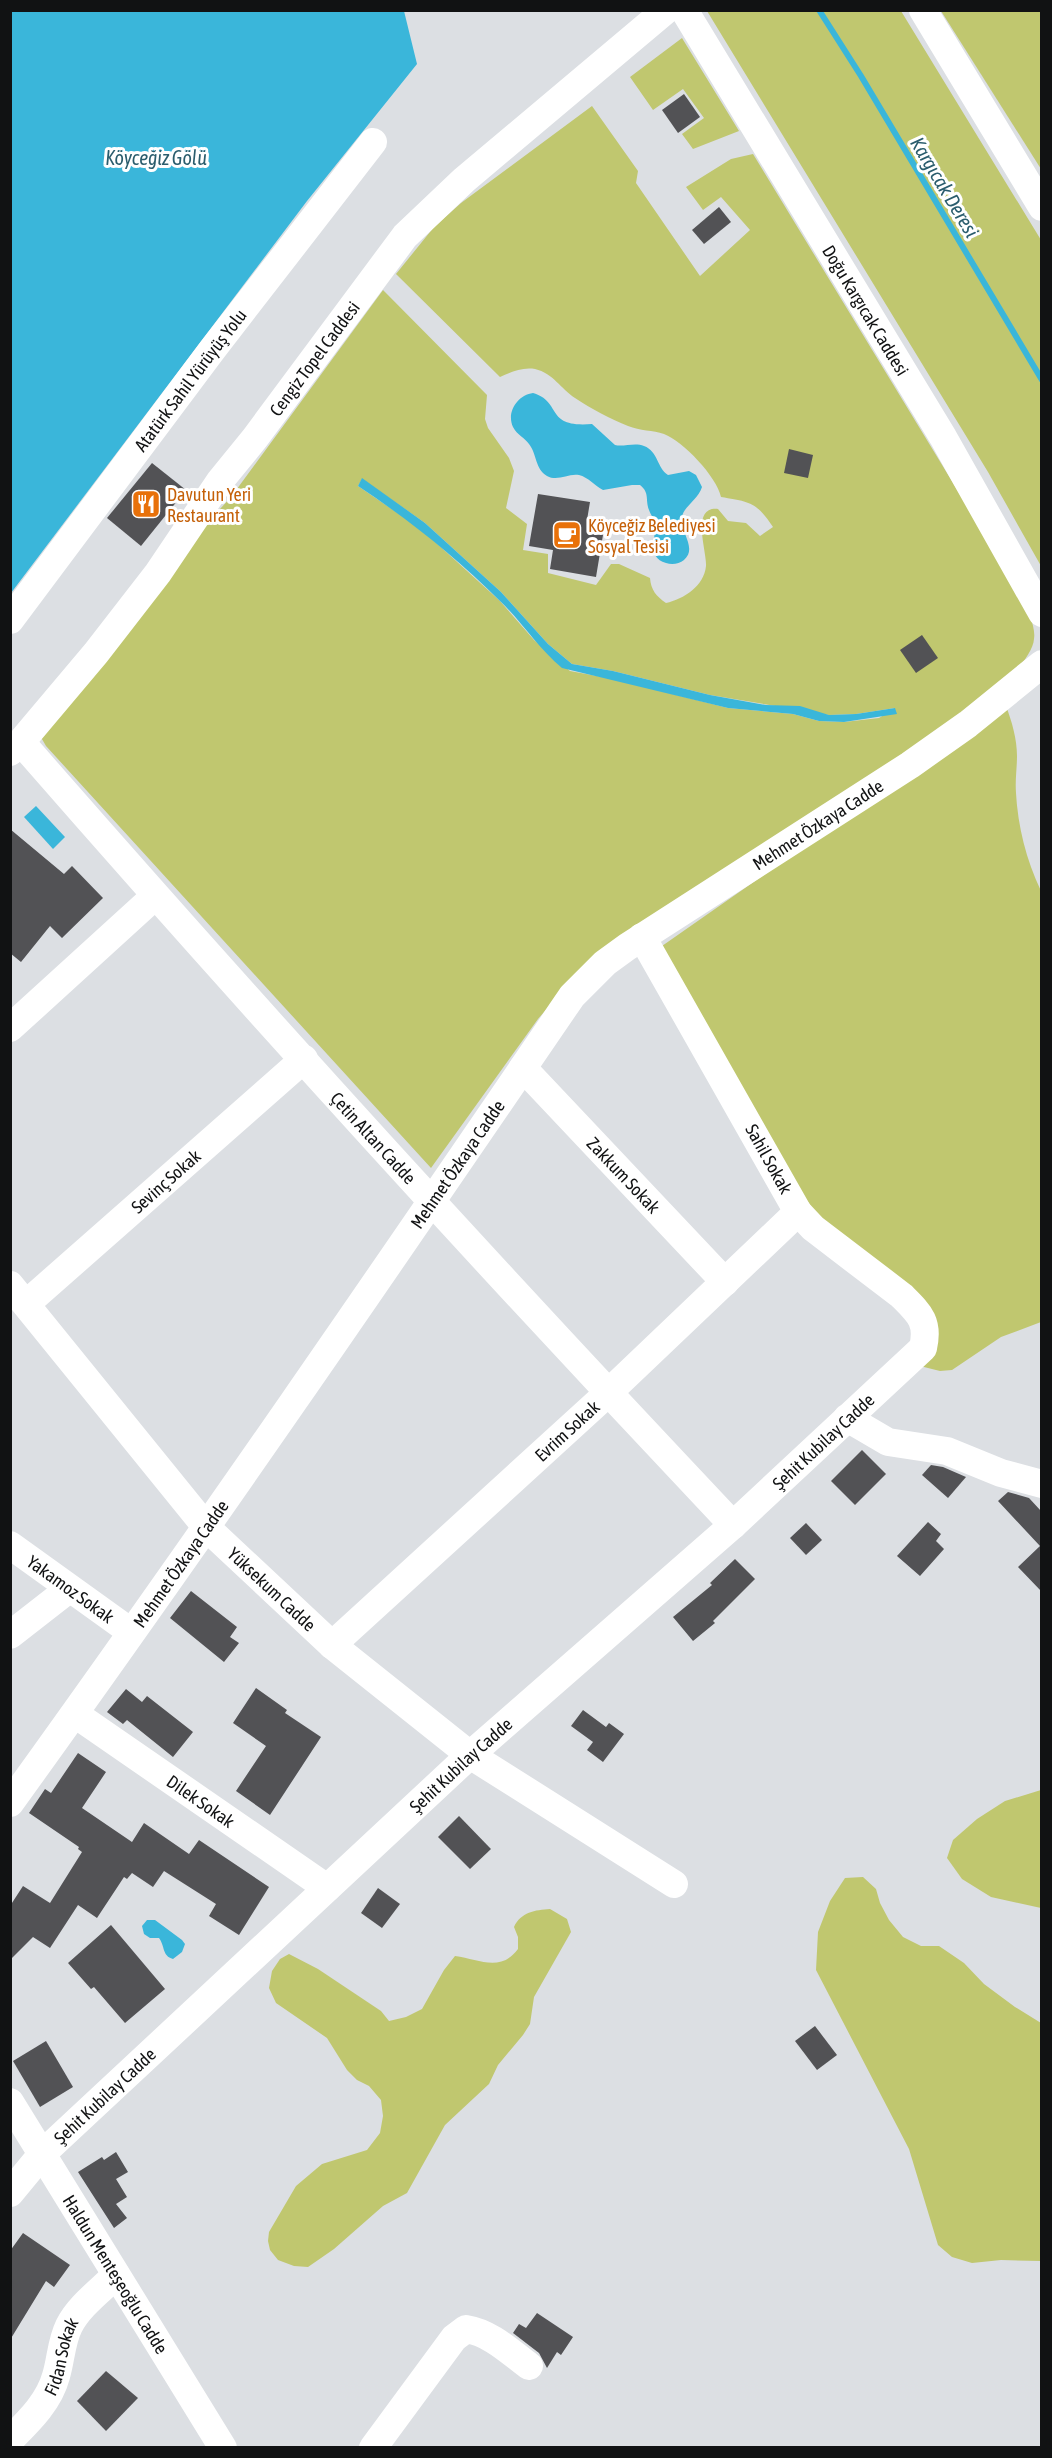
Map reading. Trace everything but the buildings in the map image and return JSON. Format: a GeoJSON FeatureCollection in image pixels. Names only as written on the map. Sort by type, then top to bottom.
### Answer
{"type":"FeatureCollection","features":[{"type":"Feature","properties":{"kind":"street","name":"Cengiz Topel Caddesi"},"geometry":{"type":"LineString","coordinates":[[16,747],[96,654],[158,573],[220,481],[255,438],[405,236],[472,174],[666,10]]}},
{"type":"Feature","properties":{"kind":"street","name":"Doğu Kargıcak Caddesi"},"geometry":{"type":"LineString","coordinates":[[684,10],[943,437],[1041,613]]}},
{"type":"Feature","properties":{"kind":"street"},"geometry":{"type":"LineString","coordinates":[[923,10],[1041,207]]}},
{"type":"Feature","properties":{"kind":"street","name":"Atatürk Sahil Yürüyüş Yolu"},"geometry":{"type":"LineString","coordinates":[[10,620],[212,350],[373,142]]}},
{"type":"Feature","properties":{"kind":"street","name":"Mehmet Özkaya Cadde"},"geometry":{"type":"LineString","coordinates":[[10,1803],[207,1528],[572,996],[605,963],[910,765],[968,724],[1041,664]]}},
{"type":"Feature","properties":{"kind":"street","name":"Çetin Altan Cadde"},"geometry":{"type":"LineString","coordinates":[[16,747],[155,896],[608,1393],[733,1525]]}},
{"type":"Feature","properties":{"kind":"street"},"geometry":{"type":"LineString","coordinates":[[10,1028],[155,896]]}},
{"type":"Feature","properties":{"kind":"street","name":"Sahil Sokak"},"geometry":{"type":"LineString","coordinates":[[642,938],[798,1212],[813,1228],[902,1296],[915,1309],[924,1322],[926,1334],[923,1348]]}},
{"type":"Feature","properties":{"kind":"street","name":"Sevinç Sokak"},"geometry":{"type":"LineString","coordinates":[[18,1294],[304,1059]]}},
{"type":"Feature","properties":{"kind":"street","name":"Zakkum Sokak"},"geometry":{"type":"LineString","coordinates":[[523,1068],[725,1282]]}},
{"type":"Feature","properties":{"kind":"street","name":"Evrim Sokak"},"geometry":{"type":"LineString","coordinates":[[332,1645],[608,1393],[798,1212]]}},
{"type":"Feature","properties":{"kind":"street","name":"Yüksekum Cadde"},"geometry":{"type":"LineString","coordinates":[[18,1294],[207,1528],[332,1645],[470,1755],[674,1884]]}},
{"type":"Feature","properties":{"kind":"street","name":"Şehit Kubilay Cadde"},"geometry":{"type":"LineString","coordinates":[[10,2193],[43,2153],[470,1755],[733,1525],[923,1348]]}},
{"type":"Feature","properties":{"kind":"street"},"geometry":{"type":"LineString","coordinates":[[847,1418],[888,1442],[947,1451],[1000,1473],[1041,1484]]}},
{"type":"Feature","properties":{"kind":"street","name":"Yakamoz Sokak"},"geometry":{"type":"LineString","coordinates":[[10,1545],[131,1632]]}},
{"type":"Feature","properties":{"kind":"street"},"geometry":{"type":"LineString","coordinates":[[10,1635],[69,1589]]}},
{"type":"Feature","properties":{"kind":"street","name":"Dilek Sokak"},"geometry":{"type":"LineString","coordinates":[[75,1713],[327,1888]]}},
{"type":"Feature","properties":{"kind":"street","name":"Haldun Menteşeoğlu Cadde"},"geometry":{"type":"LineString","coordinates":[[10,2102],[223,2448]]}},
{"type":"Feature","properties":{"kind":"street","name":"Fidan Sokak"},"geometry":{"type":"LineString","coordinates":[[10,2440],[50,2393],[69,2326],[80,2310],[116,2275]]}},
{"type":"Feature","properties":{"kind":"street"},"geometry":{"type":"LineString","coordinates":[[373,2448],[454,2338],[466,2329],[478,2331],[491,2338],[529,2366]]}},
{"type":"Feature","properties":{"kind":"green space"},"geometry":{"type":"Polygon","coordinates":[[[707,11],[901,11],[1041,240],[1041,566],[988,472],[707,11]]]}},
{"type":"Feature","properties":{"kind":"green space"},"geometry":{"type":"Polygon","coordinates":[[[941,11],[1041,11],[1041,169],[941,11]]]}},
{"type":"Feature","properties":{"kind":"green space"},"geometry":{"type":"Polygon","coordinates":[[[682,38],[739,131],[693,149],[682,134],[704,118],[683,89],[653,110],[630,77],[682,38]]]}},
{"type":"Feature","properties":{"kind":"green space"},"geometry":{"type":"Polygon","coordinates":[[[592,106],[638,171],[636,183],[700,276],[750,230],[721,197],[703,210],[686,187],[731,159],[753,154],[1023,598],[1034,634],[1030,652],[1000,689],[571,981],[538,1019],[431,1168],[46,746],[35,727],[155,580],[231,497],[383,290],[487,395],[485,419],[488,428],[509,458],[514,471],[506,508],[527,524],[523,550],[548,554],[548,573],[596,585],[611,564],[619,564],[650,578],[655,592],[666,603],[686,595],[701,580],[706,566],[702,522],[709,510],[718,509],[728,521],[746,523],[760,536],[773,527],[762,512],[751,504],[721,497],[706,470],[672,438],[664,434],[633,428],[601,414],[575,398],[541,371],[521,369],[500,377],[396,274],[434,227],[461,203],[592,106]],[[362,479],[358,486],[421,529],[500,601],[534,640],[570,671],[613,679],[728,708],[793,714],[819,721],[844,722],[879,718],[895,708],[856,714],[829,715],[710,695],[613,671],[572,664],[548,644],[501,592],[425,523],[362,479]]]}},
{"type":"Feature","properties":{"kind":"green space"},"geometry":{"type":"Polygon","coordinates":[[[1006,706],[1016,743],[1016,793],[1021,831],[1031,867],[1041,891],[1041,1322],[1001,1337],[952,1370],[940,1371],[920,1366],[935,1340],[819,1222],[662,946],[1006,706]]]}},
{"type":"Feature","properties":{"kind":"green space"},"geometry":{"type":"Polygon","coordinates":[[[1041,1790],[1041,1908],[991,1897],[962,1879],[947,1858],[953,1840],[977,1819],[1005,1801],[1041,1790]]]}},
{"type":"Feature","properties":{"kind":"green space"},"geometry":{"type":"Polygon","coordinates":[[[863,1877],[876,1889],[889,1920],[903,1937],[921,1946],[939,1946],[964,1963],[984,1984],[1041,2023],[1041,2261],[1001,2260],[972,2263],[952,2257],[938,2245],[909,2149],[816,1970],[818,1932],[830,1901],[845,1878],[863,1877]]]}},
{"type":"Feature","properties":{"kind":"green space"},"geometry":{"type":"Polygon","coordinates":[[[550,1909],[567,1919],[571,1932],[534,1997],[530,2024],[498,2065],[489,2084],[445,2125],[407,2193],[383,2206],[334,2249],[308,2267],[294,2266],[278,2260],[270,2250],[269,2232],[296,2186],[322,2164],[367,2150],[380,2133],[383,2116],[381,2100],[369,2086],[357,2080],[347,2070],[327,2038],[276,2003],[269,1988],[272,1971],[280,1959],[289,1954],[318,1969],[381,2011],[389,2021],[406,2017],[422,2009],[444,1970],[455,1956],[489,1963],[504,1961],[518,1949],[518,1937],[514,1927],[520,1918],[539,1910],[550,1909]]]}},
{"type":"Feature","properties":{"kind":"water","name":"Köyceğiz Gölü"},"geometry":{"type":"Polygon","coordinates":[[[11,10],[404,11],[417,64],[307,201],[11,593],[11,10]]]}},
{"type":"Feature","properties":{"kind":"water"},"geometry":{"type":"Polygon","coordinates":[[[533,393],[548,402],[560,418],[577,424],[592,424],[615,445],[637,444],[649,448],[668,475],[689,471],[696,475],[702,487],[682,517],[689,545],[688,555],[684,560],[671,564],[656,556],[653,546],[655,523],[649,510],[646,494],[640,485],[603,490],[579,475],[551,478],[543,473],[532,448],[515,430],[511,421],[512,410],[518,401],[533,393]]]}},
{"type":"Feature","properties":{"kind":"water"},"geometry":{"type":"Polygon","coordinates":[[[362,478],[425,523],[501,592],[548,644],[572,664],[613,671],[710,695],[766,705],[800,706],[829,715],[856,714],[895,708],[897,714],[844,722],[819,721],[793,714],[728,708],[562,668],[508,609],[466,569],[396,512],[358,486],[362,478]]]}},
{"type":"Feature","properties":{"kind":"water"},"geometry":{"type":"Polygon","coordinates":[[[36,806],[65,837],[53,849],[24,817],[36,806]]]}},
{"type":"Feature","properties":{"kind":"water"},"geometry":{"type":"Polygon","coordinates":[[[147,1920],[155,1920],[182,1940],[185,1944],[182,1952],[173,1959],[169,1958],[159,1938],[150,1938],[144,1934],[142,1926],[147,1920]]]}},
{"type":"Feature","properties":{"kind":"waterway","name":"Kargıcak Deresi"},"geometry":{"type":"LineString","coordinates":[[819,10],[861,76],[1042,380]]}},
{"type":"Feature","properties":{"kind":"place","name":"Davutun Yeri Restaurant"},"geometry":{"type":"Point","coordinates":[146,504]}},
{"type":"Feature","properties":{"kind":"place","name":"Köyceğiz Belediyesi Sosyal Tesisi"},"geometry":{"type":"Point","coordinates":[567,535]}}]}
